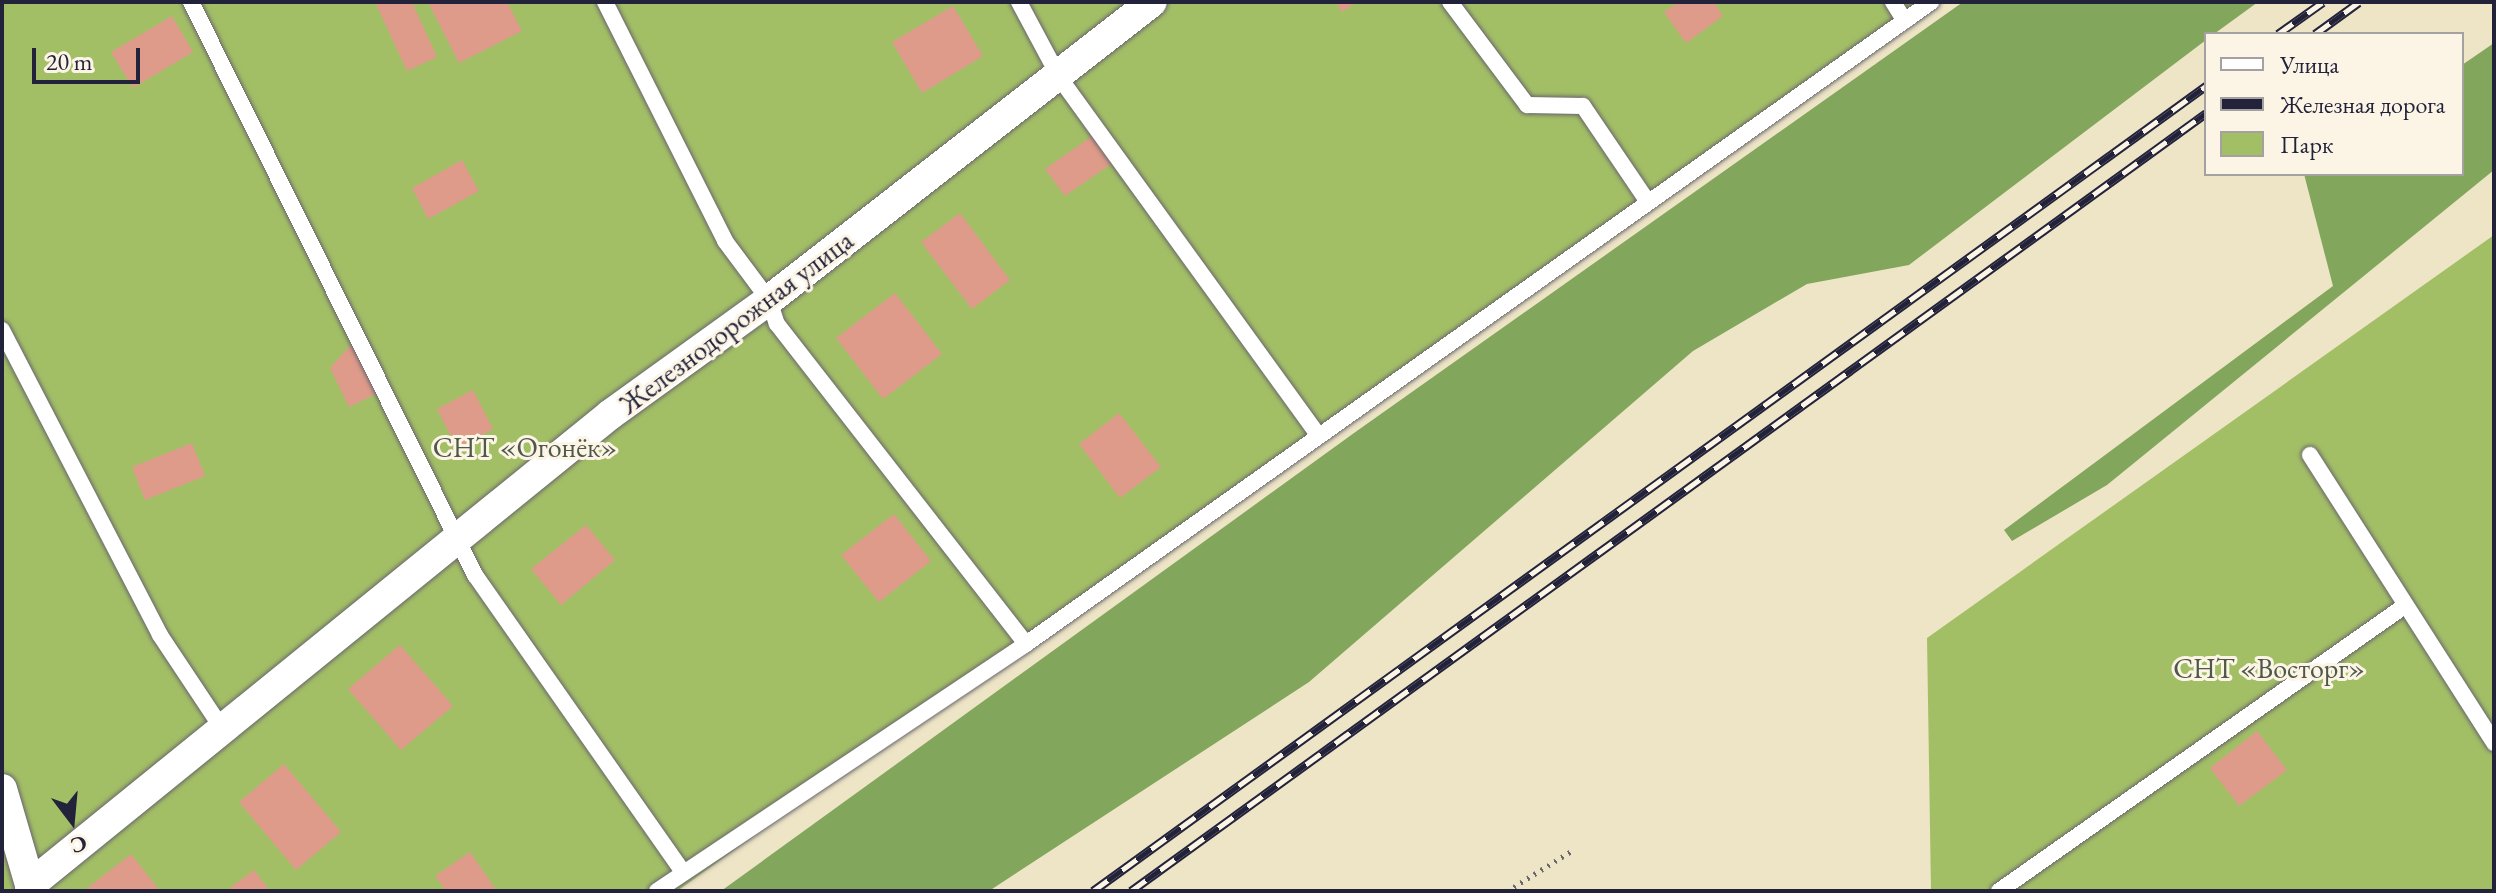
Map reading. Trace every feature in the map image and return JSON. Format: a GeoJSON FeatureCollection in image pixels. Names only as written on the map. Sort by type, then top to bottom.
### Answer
{"type":"FeatureCollection","features":[{"type":"Feature","properties":{"kind":"street","name":"Железнодорожная улица"},"geometry":{"type":"LineString","coordinates":[[30,888],[611,414],[769,300],[1152,2]]}},
{"type":"Feature","properties":{"kind":"street"},"geometry":{"type":"LineString","coordinates":[[2,789],[30,888]]}},
{"type":"Feature","properties":{"kind":"lane"},"geometry":{"type":"LineString","coordinates":[[191,2],[475,575],[683,872]]}},
{"type":"Feature","properties":{"kind":"lane"},"geometry":{"type":"LineString","coordinates":[[605,2],[725,241],[769,300],[777,324],[1026,644]]}},
{"type":"Feature","properties":{"kind":"lane"},"geometry":{"type":"LineString","coordinates":[[1019,2],[1059,77],[1319,436]]}},
{"type":"Feature","properties":{"kind":"lane"},"geometry":{"type":"LineString","coordinates":[[1450,2],[1527,105],[1583,106],[1648,202]]}},
{"type":"Feature","properties":{"kind":"lane"},"geometry":{"type":"LineString","coordinates":[[1893,2],[1905,21]]}},
{"type":"Feature","properties":{"kind":"lane"},"geometry":{"type":"LineString","coordinates":[[657,891],[1026,644],[1931,2]]}},
{"type":"Feature","properties":{"kind":"lane"},"geometry":{"type":"LineString","coordinates":[[2,330],[160,635],[223,730]]}},
{"type":"Feature","properties":{"kind":"lane"},"geometry":{"type":"LineString","coordinates":[[2310,455],[2494,743]]}},
{"type":"Feature","properties":{"kind":"lane"},"geometry":{"type":"LineString","coordinates":[[1999,891],[2406,605]]}},
{"type":"Feature","properties":{"kind":"path"},"geometry":{"type":"LineString","coordinates":[[1507,891],[1573,850]]}},
{"type":"Feature","properties":{"kind":"green space","name":"СНТ «Огонёк»"},"geometry":{"type":"Polygon","coordinates":[[[2,2],[1917,2],[677,891],[2,891],[2,2]]]}},
{"type":"Feature","properties":{"kind":"green space"},"geometry":{"type":"Polygon","coordinates":[[[1963,2],[2258,2],[2217,32],[2204,32],[2204,42],[1909,265],[1807,284],[1693,351],[1309,682],[989,891],[721,891],[1354,433],[1963,2]]]}},
{"type":"Feature","properties":{"kind":"green space"},"geometry":{"type":"Polygon","coordinates":[[[2494,43],[2494,170],[2107,485],[2012,541],[2004,530],[2333,286],[2305,176],[2464,176],[2464,64],[2494,43]]]}},
{"type":"Feature","properties":{"kind":"green space","name":"СНТ «Восторг»"},"geometry":{"type":"Polygon","coordinates":[[[2494,235],[2494,891],[1931,891],[1927,638],[2494,235]]]}},
{"type":"Feature","properties":{"kind":"building"},"geometry":{"type":"Polygon","coordinates":[[[375,2],[412,2],[437,57],[407,71],[375,2]]]}},
{"type":"Feature","properties":{"kind":"building"},"geometry":{"type":"Polygon","coordinates":[[[428,2],[507,2],[522,31],[459,63],[428,2]]]}},
{"type":"Feature","properties":{"kind":"building"},"geometry":{"type":"Polygon","coordinates":[[[1336,2],[1357,2],[1342,12],[1336,2]]]}},
{"type":"Feature","properties":{"kind":"building"},"geometry":{"type":"Polygon","coordinates":[[[1678,2],[1714,2],[1723,16],[1686,43],[1664,12],[1678,2]]]}},
{"type":"Feature","properties":{"kind":"building"},"geometry":{"type":"Polygon","coordinates":[[[953,6],[983,56],[922,93],[892,42],[953,6]]]}},
{"type":"Feature","properties":{"kind":"building"},"geometry":{"type":"Polygon","coordinates":[[[172,16],[193,52],[133,88],[111,52],[172,16]]]}},
{"type":"Feature","properties":{"kind":"building"},"geometry":{"type":"Polygon","coordinates":[[[1092,136],[1111,164],[1065,196],[1045,169],[1092,136]]]}},
{"type":"Feature","properties":{"kind":"building"},"geometry":{"type":"Polygon","coordinates":[[[462,160],[479,191],[428,219],[412,188],[462,160]]]}},
{"type":"Feature","properties":{"kind":"building"},"geometry":{"type":"Polygon","coordinates":[[[960,213],[1010,280],[972,309],[921,242],[960,213]]]}},
{"type":"Feature","properties":{"kind":"building"},"geometry":{"type":"Polygon","coordinates":[[[895,293],[942,354],[883,399],[836,338],[895,293]]]}},
{"type":"Feature","properties":{"kind":"building"},"geometry":{"type":"Polygon","coordinates":[[[353,342],[378,393],[349,407],[330,368],[353,342]]]}},
{"type":"Feature","properties":{"kind":"building"},"geometry":{"type":"Polygon","coordinates":[[[473,390],[493,429],[457,448],[437,409],[473,390]]]}},
{"type":"Feature","properties":{"kind":"building"},"geometry":{"type":"Polygon","coordinates":[[[1119,413],[1161,467],[1120,498],[1079,444],[1119,413]]]}},
{"type":"Feature","properties":{"kind":"building"},"geometry":{"type":"Polygon","coordinates":[[[192,443],[205,476],[145,500],[132,467],[192,443]]]}},
{"type":"Feature","properties":{"kind":"building"},"geometry":{"type":"Polygon","coordinates":[[[894,514],[931,561],[879,602],[841,555],[894,514]]]}},
{"type":"Feature","properties":{"kind":"building"},"geometry":{"type":"Polygon","coordinates":[[[586,525],[615,560],[561,605],[531,569],[586,525]]]}},
{"type":"Feature","properties":{"kind":"building"},"geometry":{"type":"Polygon","coordinates":[[[400,645],[453,706],[401,750],[348,689],[400,645]]]}},
{"type":"Feature","properties":{"kind":"building"},"geometry":{"type":"Polygon","coordinates":[[[2257,731],[2287,770],[2239,806],[2210,768],[2257,731]]]}},
{"type":"Feature","properties":{"kind":"building"},"geometry":{"type":"Polygon","coordinates":[[[284,764],[341,832],[296,870],[239,802],[284,764]]]}},
{"type":"Feature","properties":{"kind":"building"},"geometry":{"type":"Polygon","coordinates":[[[470,852],[497,891],[446,891],[435,876],[470,852]]]}},
{"type":"Feature","properties":{"kind":"building"},"geometry":{"type":"Polygon","coordinates":[[[131,854],[160,891],[86,889],[131,854]]]}},
{"type":"Feature","properties":{"kind":"building"},"geometry":{"type":"Polygon","coordinates":[[[254,870],[270,891],[226,891],[254,870]]]}},
{"type":"Feature","properties":{"kind":"railway"},"geometry":{"type":"LineString","coordinates":[[2281,32],[2323,2]]}},
{"type":"Feature","properties":{"kind":"railway"},"geometry":{"type":"LineString","coordinates":[[2318,32],[2359,2]]}},
{"type":"Feature","properties":{"kind":"railway"},"geometry":{"type":"LineString","coordinates":[[1093,891],[2204,87]]}},
{"type":"Feature","properties":{"kind":"railway"},"geometry":{"type":"LineString","coordinates":[[1131,891],[2204,114]]}}]}
